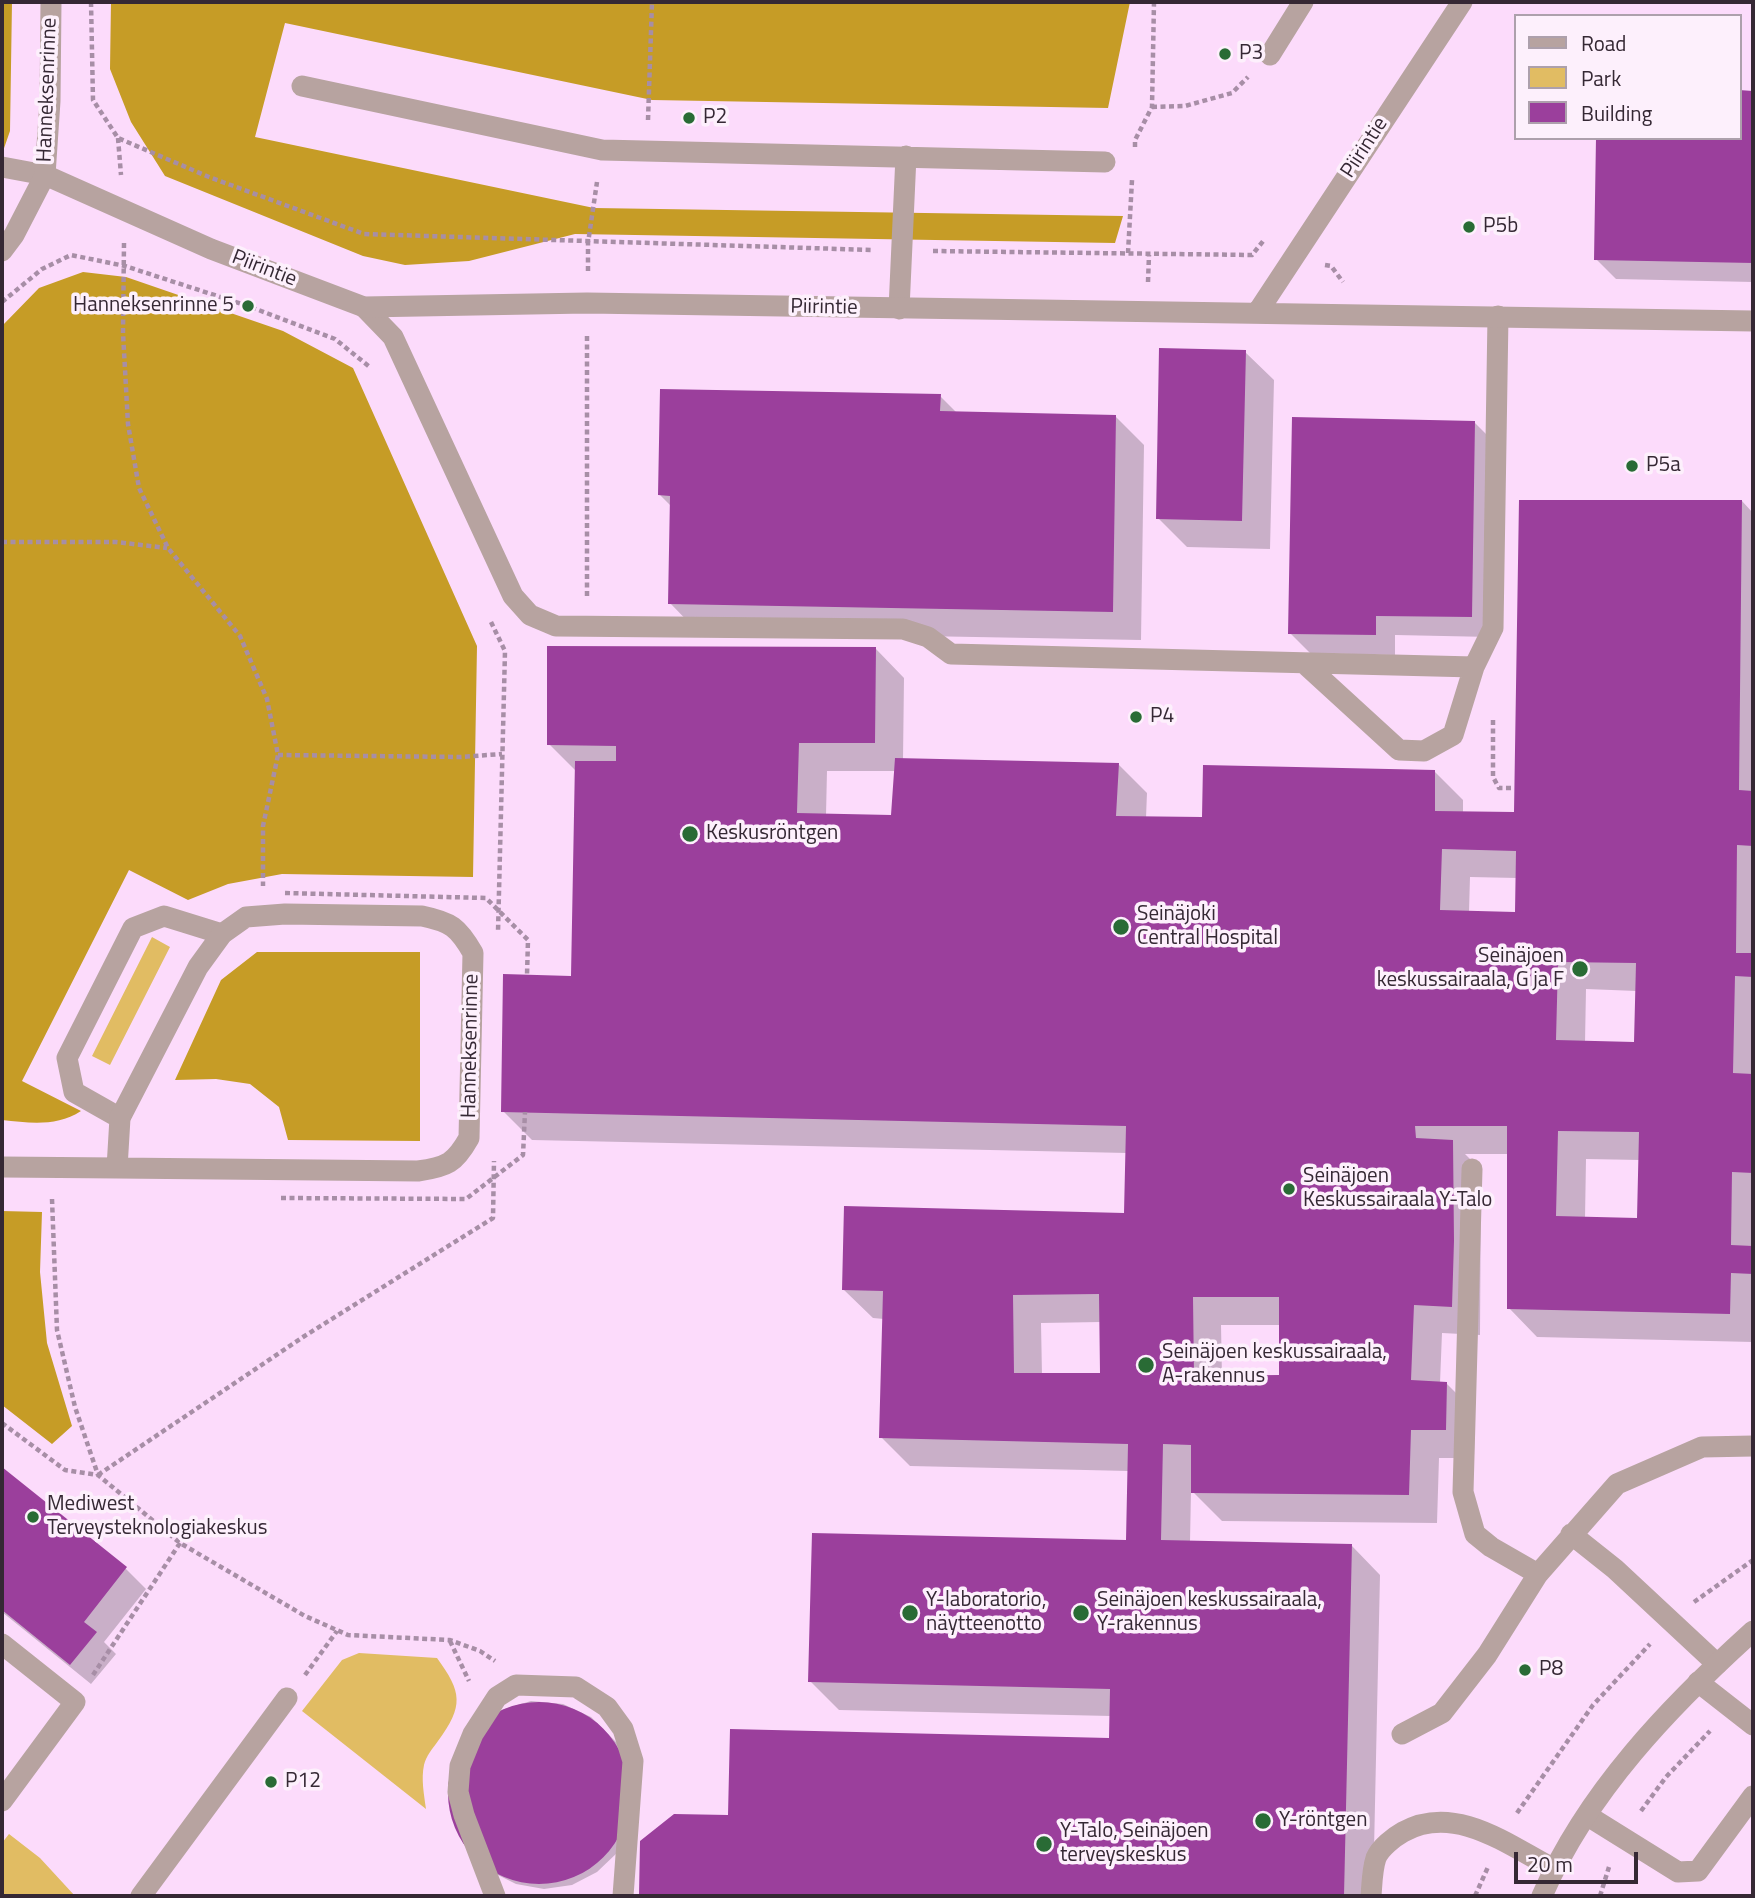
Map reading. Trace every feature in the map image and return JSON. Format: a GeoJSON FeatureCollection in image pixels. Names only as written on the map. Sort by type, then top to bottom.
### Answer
{"type":"FeatureCollection","features":[{"type":"Feature","properties":{"kind":"street","name":"Hanneksenrinne"},"geometry":{"type":"LineString","coordinates":[[2,251],[14,235],[45,175],[51,101],[51,2]]}},
{"type":"Feature","properties":{"kind":"street"},"geometry":{"type":"LineString","coordinates":[[1270,55],[1303,2]]}},
{"type":"Feature","properties":{"kind":"street","name":"Piirintie"},"geometry":{"type":"LineString","coordinates":[[2,167],[45,175],[211,249],[364,307],[587,303],[1257,313],[1462,2]]}},
{"type":"Feature","properties":{"kind":"street"},"geometry":{"type":"LineString","coordinates":[[302,86],[602,150],[1105,162]]}},
{"type":"Feature","properties":{"kind":"street"},"geometry":{"type":"LineString","coordinates":[[899,309],[906,156]]}},
{"type":"Feature","properties":{"kind":"street"},"geometry":{"type":"LineString","coordinates":[[364,307],[393,337],[513,596],[530,615],[556,626],[902,629],[929,637],[951,654],[1474,667]]}},
{"type":"Feature","properties":{"kind":"street"},"geometry":{"type":"LineString","coordinates":[[1257,313],[1753,321]]}},
{"type":"Feature","properties":{"kind":"street"},"geometry":{"type":"LineString","coordinates":[[1305,664],[1399,750],[1424,751],[1453,735],[1474,667],[1493,628],[1498,316]]}},
{"type":"Feature","properties":{"kind":"street","name":"Hanneksenrinne"},"geometry":{"type":"LineString","coordinates":[[2,1167],[418,1171],[440,1168],[458,1157],[469,1138],[473,953],[461,931],[444,920],[422,916],[285,904],[246,917],[222,934],[198,967],[120,1118],[117,1168]]}},
{"type":"Feature","properties":{"kind":"street"},"geometry":{"type":"LineString","coordinates":[[120,1118],[74,1092],[68,1058],[133,928],[163,916],[222,934]]}},
{"type":"Feature","properties":{"kind":"street"},"geometry":{"type":"LineString","coordinates":[[1472,1169],[1463,1492],[1475,1534],[1491,1547],[1538,1574]]}},
{"type":"Feature","properties":{"kind":"street"},"geometry":{"type":"LineString","coordinates":[[1402,1734],[1442,1713],[1487,1655],[1538,1574],[1617,1484],[1702,1447],[1753,1446]]}},
{"type":"Feature","properties":{"kind":"street"},"geometry":{"type":"LineString","coordinates":[[1571,1534],[1615,1569],[1717,1664]]}},
{"type":"Feature","properties":{"kind":"street"},"geometry":{"type":"LineString","coordinates":[[1542,1896],[1554,1869],[1588,1816],[1650,1730],[1753,1631]]}},
{"type":"Feature","properties":{"kind":"street"},"geometry":{"type":"LineString","coordinates":[[2,1644],[75,1702],[2,1801]]}},
{"type":"Feature","properties":{"kind":"street"},"geometry":{"type":"LineString","coordinates":[[1698,1682],[1753,1725]]}},
{"type":"Feature","properties":{"kind":"street"},"geometry":{"type":"LineString","coordinates":[[495,1896],[461,1804],[458,1792],[460,1766],[472,1734],[497,1697],[516,1685],[576,1687],[607,1707],[622,1729],[633,1761],[622,1896]]}},
{"type":"Feature","properties":{"kind":"street"},"geometry":{"type":"LineString","coordinates":[[141,1896],[287,1698]]}},
{"type":"Feature","properties":{"kind":"street"},"geometry":{"type":"LineString","coordinates":[[1588,1816],[1678,1872],[1698,1871],[1753,1796]]}},
{"type":"Feature","properties":{"kind":"street"},"geometry":{"type":"LineString","coordinates":[[1371,1896],[1377,1857],[1394,1837],[1413,1826],[1433,1821],[1454,1822],[1500,1841],[1554,1869]]}},
{"type":"Feature","properties":{"kind":"path"},"geometry":{"type":"LineString","coordinates":[[90,2],[93,100],[118,138],[124,211],[123,333],[128,424],[139,488],[168,548],[240,636],[267,699],[278,755],[263,826],[263,894]]}},
{"type":"Feature","properties":{"kind":"path"},"geometry":{"type":"LineString","coordinates":[[646,153],[652,2]]}},
{"type":"Feature","properties":{"kind":"path"},"geometry":{"type":"LineString","coordinates":[[1134,153],[1135,140],[1152,107],[1154,2]]}},
{"type":"Feature","properties":{"kind":"path"},"geometry":{"type":"LineString","coordinates":[[1152,107],[1185,106],[1232,93],[1270,55]]}},
{"type":"Feature","properties":{"kind":"path"},"geometry":{"type":"LineString","coordinates":[[118,138],[209,177],[364,234],[901,251],[1252,255],[1268,234]]}},
{"type":"Feature","properties":{"kind":"path"},"geometry":{"type":"LineString","coordinates":[[587,627],[588,243],[602,150]]}},
{"type":"Feature","properties":{"kind":"path"},"geometry":{"type":"LineString","coordinates":[[1128,253],[1132,178]]}},
{"type":"Feature","properties":{"kind":"path"},"geometry":{"type":"LineString","coordinates":[[2,302],[42,269],[71,255],[125,266],[248,306],[335,339],[380,376]]}},
{"type":"Feature","properties":{"kind":"path"},"geometry":{"type":"LineString","coordinates":[[2,542],[116,542],[168,548]]}},
{"type":"Feature","properties":{"kind":"path"},"geometry":{"type":"LineString","coordinates":[[487,614],[505,651],[498,937]]}},
{"type":"Feature","properties":{"kind":"path"},"geometry":{"type":"LineString","coordinates":[[278,755],[460,758],[502,754]]}},
{"type":"Feature","properties":{"kind":"path"},"geometry":{"type":"LineString","coordinates":[[285,904],[486,898],[528,940],[527,975]]}},
{"type":"Feature","properties":{"kind":"path"},"geometry":{"type":"LineString","coordinates":[[281,1198],[466,1199],[523,1155],[525,1112]]}},
{"type":"Feature","properties":{"kind":"path"},"geometry":{"type":"LineString","coordinates":[[99,1475],[303,1336],[493,1217],[494,1150]]}},
{"type":"Feature","properties":{"kind":"path"},"geometry":{"type":"LineString","coordinates":[[52,1198],[57,1330],[75,1407],[99,1475]]}},
{"type":"Feature","properties":{"kind":"path"},"geometry":{"type":"LineString","coordinates":[[2,1423],[65,1469],[99,1475],[180,1543],[337,1631],[348,1635],[450,1640],[480,1651],[504,1667],[516,1685]]}},
{"type":"Feature","properties":{"kind":"path"},"geometry":{"type":"LineString","coordinates":[[75,1702],[180,1543]]}},
{"type":"Feature","properties":{"kind":"path"},"geometry":{"type":"LineString","coordinates":[[1475,1896],[1500,1841],[1531,1791],[1593,1705],[1671,1621],[1718,1583],[1753,1560]]}},
{"type":"Feature","properties":{"kind":"path"},"geometry":{"type":"LineString","coordinates":[[287,1698],[337,1631]]}},
{"type":"Feature","properties":{"kind":"path"},"geometry":{"type":"LineString","coordinates":[[1600,1896],[1606,1873],[1622,1837],[1666,1777],[1732,1708]]}},
{"type":"Feature","properties":{"kind":"green space"},"geometry":{"type":"Polygon","coordinates":[[[152,937],[170,947],[110,1065],[92,1056],[152,937]]]}},
{"type":"Feature","properties":{"kind":"green space"},"geometry":{"type":"Polygon","coordinates":[[[359,1653],[437,1658],[451,1680],[457,1699],[456,1708],[424,1765],[426,1809],[302,1711],[342,1660],[359,1653]]]}},
{"type":"Feature","properties":{"kind":"green space"},"geometry":{"type":"Polygon","coordinates":[[[9,1834],[40,1858],[75,1896],[2,1896],[2,1843],[9,1834]]]}},
{"type":"Feature","properties":{"kind":"shaded area"},"geometry":{"type":"Polygon","coordinates":[[[2,2],[12,2],[10,131],[2,154],[2,2]]]}},
{"type":"Feature","properties":{"kind":"shaded area"},"geometry":{"type":"Polygon","coordinates":[[[111,2],[1130,2],[1108,108],[652,100],[285,23],[255,137],[594,208],[1123,216],[1115,243],[575,234],[469,261],[405,265],[363,256],[165,176],[131,122],[110,69],[111,2]]]}},
{"type":"Feature","properties":{"kind":"shaded area"},"geometry":{"type":"Polygon","coordinates":[[[83,272],[126,277],[283,331],[353,368],[477,646],[473,877],[282,874],[228,884],[188,900],[129,870],[22,1081],[81,1111],[52,1122],[23,1122],[2,1120],[2,326],[39,288],[83,272]]]}},
{"type":"Feature","properties":{"kind":"shaded area"},"geometry":{"type":"Polygon","coordinates":[[[257,952],[420,952],[420,1141],[288,1140],[279,1107],[250,1084],[216,1079],[175,1080],[221,980],[257,952]]]}},
{"type":"Feature","properties":{"kind":"shaded area"},"geometry":{"type":"Polygon","coordinates":[[[2,1211],[42,1212],[40,1272],[47,1343],[72,1426],[52,1444],[2,1405],[2,1211]]]}},
{"type":"Feature","properties":{"kind":"building"},"geometry":{"type":"Polygon","coordinates":[[[1741,90],[1753,91],[1753,263],[1594,260],[1596,140],[1741,140],[1741,90]]]}},
{"type":"Feature","properties":{"kind":"building"},"geometry":{"type":"Polygon","coordinates":[[[1159,348],[1246,350],[1242,521],[1156,519],[1159,348]]]}},
{"type":"Feature","properties":{"kind":"building"},"geometry":{"type":"Polygon","coordinates":[[[660,389],[941,394],[940,411],[1116,415],[1113,612],[668,604],[670,496],[658,495],[660,389]]]}},
{"type":"Feature","properties":{"kind":"building"},"geometry":{"type":"Polygon","coordinates":[[[1292,417],[1475,421],[1472,617],[1376,616],[1376,635],[1288,634],[1292,417]]]}},
{"type":"Feature","properties":{"kind":"building","name":"Seinäjoen Keskussairaala Y-Talo"},"geometry":{"type":"Polygon","coordinates":[[[1519,500],[1742,500],[1739,790],[1753,791],[1753,846],[1737,845],[1736,953],[1753,953],[1753,977],[1735,976],[1733,1073],[1753,1074],[1753,1173],[1732,1172],[1731,1245],[1753,1246],[1753,1274],[1731,1273],[1730,1314],[1507,1309],[1507,1126],[1415,1126],[1416,1138],[1453,1140],[1454,1241],[1452,1307],[1414,1305],[1411,1380],[1447,1382],[1446,1430],[1411,1430],[1409,1495],[1191,1493],[1191,1445],[1163,1444],[1161,1540],[1352,1544],[1344,1896],[639,1896],[640,1841],[674,1814],[728,1815],[730,1729],[1109,1738],[1110,1689],[808,1682],[812,1533],[1126,1540],[1128,1444],[879,1438],[883,1291],[842,1290],[844,1206],[1124,1213],[1126,1126],[501,1112],[503,974],[571,976],[575,761],[616,761],[616,746],[547,745],[547,646],[876,647],[875,743],[799,743],[797,813],[891,815],[895,758],[1119,763],[1116,816],[1202,817],[1203,765],[1435,770],[1435,811],[1514,812],[1519,500]],[[1442,849],[1440,910],[1515,912],[1516,851],[1442,849]],[[1558,962],[1556,1040],[1634,1042],[1636,963],[1558,962]],[[1558,1131],[1556,1216],[1637,1218],[1639,1132],[1558,1131]],[[1099,1294],[1013,1295],[1014,1373],[1100,1373],[1099,1294]],[[1193,1297],[1194,1376],[1279,1375],[1279,1297],[1193,1297]]]}},
{"type":"Feature","properties":{"kind":"building","name":"Mediwest Terveysteknologiakeskus"},"geometry":{"type":"Polygon","coordinates":[[[2,1467],[127,1567],[84,1622],[97,1632],[70,1665],[2,1610],[2,1467]]]}},
{"type":"Feature","properties":{"kind":"building"},"geometry":{"type":"Polygon","coordinates":[[[539,1702],[574,1708],[604,1728],[624,1758],[630,1793],[624,1828],[604,1858],[574,1878],[539,1884],[504,1878],[474,1858],[454,1828],[448,1793],[454,1758],[474,1728],[504,1708],[539,1702]]]}},
{"type":"Feature","properties":{"kind":"place","name":"P3"},"geometry":{"type":"Point","coordinates":[1225,54]}},
{"type":"Feature","properties":{"kind":"place","name":"P2"},"geometry":{"type":"Point","coordinates":[689,118]}},
{"type":"Feature","properties":{"kind":"place","name":"P5b"},"geometry":{"type":"Point","coordinates":[1469,227]}},
{"type":"Feature","properties":{"kind":"place","name":"Hanneksenrinne 5"},"geometry":{"type":"Point","coordinates":[248,306]}},
{"type":"Feature","properties":{"kind":"place","name":"P5a"},"geometry":{"type":"Point","coordinates":[1632,466]}},
{"type":"Feature","properties":{"kind":"place","name":"P4"},"geometry":{"type":"Point","coordinates":[1136,717]}},
{"type":"Feature","properties":{"kind":"place","name":"Keskusröntgen"},"geometry":{"type":"Point","coordinates":[690,834]}},
{"type":"Feature","properties":{"kind":"place","name":"Seinäjoki Central Hospital"},"geometry":{"type":"Point","coordinates":[1121,927]}},
{"type":"Feature","properties":{"kind":"place","name":"Seinäjoen keskussairaala, G ja F"},"geometry":{"type":"Point","coordinates":[1580,969]}},
{"type":"Feature","properties":{"kind":"place","name":"Seinäjoen Keskussairaala Y-Talo"},"geometry":{"type":"Point","coordinates":[1289,1189]}},
{"type":"Feature","properties":{"kind":"place","name":"Seinäjoen keskussairaala, A-rakennus"},"geometry":{"type":"Point","coordinates":[1146,1365]}},
{"type":"Feature","properties":{"kind":"place","name":"Mediwest Terveysteknologiakeskus"},"geometry":{"type":"Point","coordinates":[33,1517]}},
{"type":"Feature","properties":{"kind":"place","name":"Y-laboratorio, näytteenotto"},"geometry":{"type":"Point","coordinates":[910,1613]}},
{"type":"Feature","properties":{"kind":"place","name":"Seinäjoen keskussairaala, Y-rakennus"},"geometry":{"type":"Point","coordinates":[1081,1613]}},
{"type":"Feature","properties":{"kind":"place","name":"P8"},"geometry":{"type":"Point","coordinates":[1525,1670]}},
{"type":"Feature","properties":{"kind":"place","name":"P12"},"geometry":{"type":"Point","coordinates":[271,1782]}},
{"type":"Feature","properties":{"kind":"place","name":"Y-röntgen"},"geometry":{"type":"Point","coordinates":[1263,1821]}},
{"type":"Feature","properties":{"kind":"place","name":"Y-Talo, Seinäjoen terveyskeskus"},"geometry":{"type":"Point","coordinates":[1044,1844]}}]}
